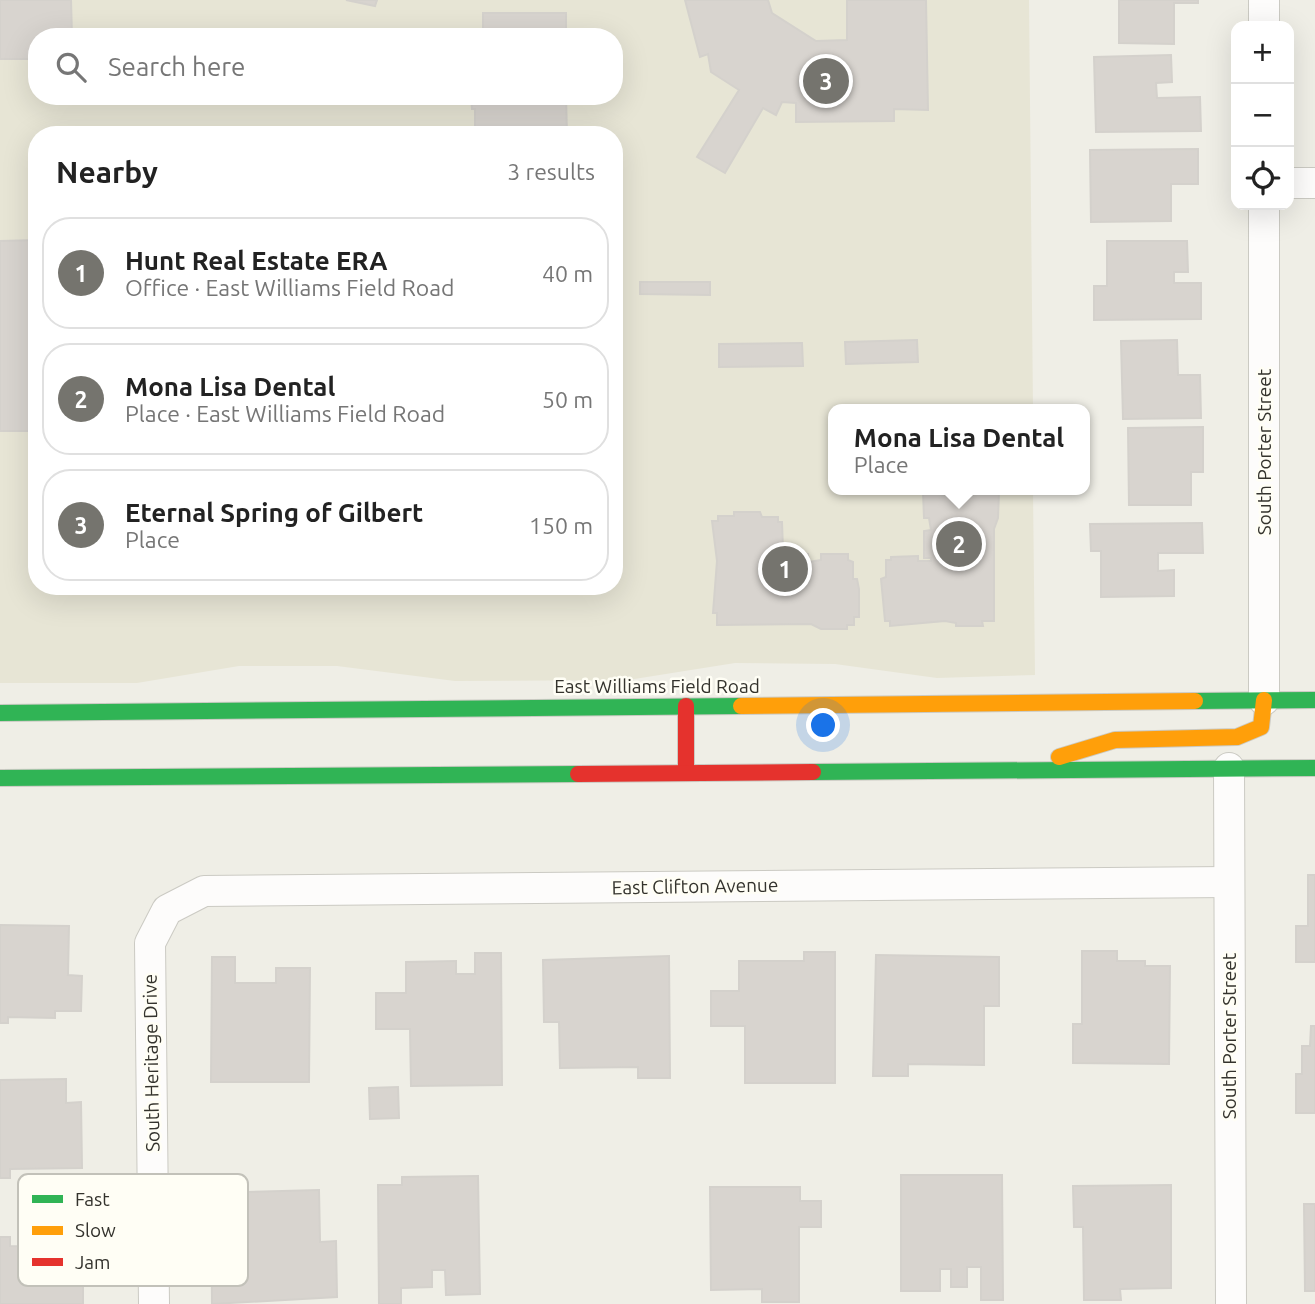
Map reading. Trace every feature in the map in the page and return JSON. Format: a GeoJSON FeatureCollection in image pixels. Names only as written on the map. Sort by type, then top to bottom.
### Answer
{"type":"FeatureCollection","features":[{"type":"Feature","properties":{"kind":"main road"},"geometry":{"type":"LineString","coordinates":[[1013,770],[1115,740],[1237,737],[1251,734],[1261,727],[1264,700]]}},
{"type":"Feature","properties":{"kind":"main road","name":"East Williams Field Road"},"geometry":{"type":"LineString","coordinates":[[0,713],[1315,700]]}},
{"type":"Feature","properties":{"kind":"main road"},"geometry":{"type":"LineString","coordinates":[[685,706],[686,771]]}},
{"type":"Feature","properties":{"kind":"main road"},"geometry":{"type":"LineString","coordinates":[[0,778],[1315,768]]}},
{"type":"Feature","properties":{"kind":"street"},"geometry":{"type":"LineString","coordinates":[[1264,0],[1264,21]]}},
{"type":"Feature","properties":{"kind":"street"},"geometry":{"type":"LineString","coordinates":[[1294,183],[1315,183]]}},
{"type":"Feature","properties":{"kind":"street","name":"South Porter Street"},"geometry":{"type":"LineString","coordinates":[[1264,210],[1264,700]]}},
{"type":"Feature","properties":{"kind":"street","name":"South Porter Street"},"geometry":{"type":"LineString","coordinates":[[1228,768],[1231,1304]]}},
{"type":"Feature","properties":{"kind":"street","name":"East Clifton Avenue"},"geometry":{"type":"LineString","coordinates":[[167,910],[205,891],[1228,882]]}},
{"type":"Feature","properties":{"kind":"street","name":"South Heritage Drive"},"geometry":{"type":"LineString","coordinates":[[153,1174],[150,943],[167,910]]}},
{"type":"Feature","properties":{"kind":"street","name":"South Heritage Drive"},"geometry":{"type":"LineString","coordinates":[[154,1286],[154,1304]]}},
{"type":"Feature","properties":{"kind":"shaded area"},"geometry":{"type":"Polygon","coordinates":[[[0,0],[1029,0],[1033,404],[828,404],[828,495],[1033,495],[1035,675],[937,678],[835,664],[735,663],[628,680],[455,681],[337,666],[239,666],[137,683],[0,683],[0,0]]]}},
{"type":"Feature","properties":{"kind":"building"},"geometry":{"type":"Polygon","coordinates":[[[0,0],[71,0],[72,28],[28,28],[28,59],[0,59],[0,0]]]}},
{"type":"Feature","properties":{"kind":"building"},"geometry":{"type":"Polygon","coordinates":[[[346,0],[377,0],[375,6],[346,0]]]}},
{"type":"Feature","properties":{"kind":"building"},"geometry":{"type":"Polygon","coordinates":[[[685,0],[768,0],[772,13],[816,41],[847,40],[847,0],[926,0],[928,110],[894,109],[894,121],[796,122],[796,103],[782,102],[776,115],[763,108],[725,173],[697,157],[739,90],[711,72],[708,54],[700,57],[685,0]]]}},
{"type":"Feature","properties":{"kind":"building"},"geometry":{"type":"Polygon","coordinates":[[[1119,0],[1198,0],[1198,3],[1174,3],[1174,44],[1119,43],[1119,0]]]}},
{"type":"Feature","properties":{"kind":"building"},"geometry":{"type":"Polygon","coordinates":[[[483,13],[566,13],[566,28],[483,28],[483,13]]]}},
{"type":"Feature","properties":{"kind":"building"},"geometry":{"type":"Polygon","coordinates":[[[1171,55],[1172,82],[1156,83],[1157,98],[1200,97],[1201,131],[1096,132],[1094,57],[1171,55]]]}},
{"type":"Feature","properties":{"kind":"building"},"geometry":{"type":"Polygon","coordinates":[[[472,105],[566,105],[567,126],[475,126],[475,109],[472,109],[472,105]]]}},
{"type":"Feature","properties":{"kind":"building"},"geometry":{"type":"Polygon","coordinates":[[[1198,149],[1198,184],[1171,184],[1171,221],[1091,222],[1090,150],[1198,149]]]}},
{"type":"Feature","properties":{"kind":"building"},"geometry":{"type":"Polygon","coordinates":[[[28,240],[28,431],[0,431],[0,241],[28,240]]]}},
{"type":"Feature","properties":{"kind":"building"},"geometry":{"type":"Polygon","coordinates":[[[1107,241],[1187,241],[1188,272],[1174,272],[1174,283],[1201,283],[1201,319],[1094,320],[1094,286],[1107,286],[1107,241]]]}},
{"type":"Feature","properties":{"kind":"building"},"geometry":{"type":"Polygon","coordinates":[[[640,282],[710,282],[710,295],[640,294],[640,282]]]}},
{"type":"Feature","properties":{"kind":"building"},"geometry":{"type":"Polygon","coordinates":[[[917,340],[918,362],[846,364],[845,342],[917,340]]]}},
{"type":"Feature","properties":{"kind":"building"},"geometry":{"type":"Polygon","coordinates":[[[1177,340],[1178,375],[1200,375],[1201,418],[1123,419],[1121,341],[1177,340]]]}},
{"type":"Feature","properties":{"kind":"building"},"geometry":{"type":"Polygon","coordinates":[[[802,343],[803,366],[719,367],[719,344],[802,343]]]}},
{"type":"Feature","properties":{"kind":"building"},"geometry":{"type":"Polygon","coordinates":[[[1203,427],[1203,472],[1191,472],[1191,505],[1129,505],[1128,428],[1203,427]]]}},
{"type":"Feature","properties":{"kind":"building"},"geometry":{"type":"Polygon","coordinates":[[[923,495],[999,495],[998,518],[994,529],[994,621],[982,621],[983,626],[956,626],[956,623],[945,621],[890,626],[890,621],[885,621],[881,579],[886,577],[886,560],[891,560],[891,557],[918,556],[918,561],[931,561],[931,558],[924,558],[924,531],[931,530],[929,518],[924,518],[923,495]]]}},
{"type":"Feature","properties":{"kind":"building"},"geometry":{"type":"Polygon","coordinates":[[[734,512],[760,512],[762,517],[778,517],[778,522],[782,522],[783,549],[778,549],[778,562],[781,555],[808,554],[809,562],[821,560],[821,554],[848,554],[848,560],[853,562],[853,579],[857,579],[859,589],[859,617],[854,617],[854,625],[847,625],[847,629],[821,629],[811,624],[717,625],[717,613],[713,613],[717,561],[712,521],[718,521],[718,516],[734,516],[734,512]]]}},
{"type":"Feature","properties":{"kind":"building"},"geometry":{"type":"Polygon","coordinates":[[[1202,523],[1203,553],[1158,553],[1158,571],[1174,570],[1174,596],[1101,597],[1101,551],[1091,551],[1090,524],[1202,523]]]}},
{"type":"Feature","properties":{"kind":"building"},"geometry":{"type":"Polygon","coordinates":[[[1308,875],[1315,875],[1315,962],[1296,962],[1296,926],[1308,926],[1308,875]]]}},
{"type":"Feature","properties":{"kind":"building"},"geometry":{"type":"Polygon","coordinates":[[[0,925],[69,926],[68,975],[82,976],[81,1011],[55,1011],[55,1018],[8,1017],[8,1023],[0,1023],[0,925]]]}},
{"type":"Feature","properties":{"kind":"building"},"geometry":{"type":"Polygon","coordinates":[[[1082,951],[1117,951],[1117,961],[1145,961],[1145,966],[1170,966],[1169,1064],[1073,1063],[1073,1024],[1082,1024],[1082,951]]]}},
{"type":"Feature","properties":{"kind":"building"},"geometry":{"type":"Polygon","coordinates":[[[804,952],[835,952],[835,1083],[745,1083],[745,1026],[711,1026],[711,991],[739,991],[739,961],[804,961],[804,952]]]}},
{"type":"Feature","properties":{"kind":"building"},"geometry":{"type":"Polygon","coordinates":[[[475,953],[501,953],[502,1085],[411,1086],[410,1029],[376,1029],[376,993],[406,993],[406,962],[456,961],[456,974],[475,974],[475,953]]]}},
{"type":"Feature","properties":{"kind":"building"},"geometry":{"type":"Polygon","coordinates":[[[876,955],[999,957],[999,1006],[984,1006],[984,1065],[908,1064],[908,1076],[873,1076],[876,955]]]}},
{"type":"Feature","properties":{"kind":"building"},"geometry":{"type":"Polygon","coordinates":[[[669,956],[670,1078],[638,1078],[638,1067],[560,1068],[559,1022],[544,1022],[543,960],[669,956]]]}},
{"type":"Feature","properties":{"kind":"building"},"geometry":{"type":"Polygon","coordinates":[[[212,957],[235,957],[235,983],[276,983],[276,968],[310,968],[309,1082],[211,1082],[212,957]]]}},
{"type":"Feature","properties":{"kind":"building"},"geometry":{"type":"Polygon","coordinates":[[[1311,1026],[1315,1026],[1315,1113],[1296,1113],[1296,1074],[1302,1074],[1302,1046],[1310,1046],[1311,1026]]]}},
{"type":"Feature","properties":{"kind":"building"},"geometry":{"type":"Polygon","coordinates":[[[66,1079],[66,1103],[81,1102],[82,1168],[10,1169],[10,1178],[0,1178],[0,1080],[66,1079]]]}},
{"type":"Feature","properties":{"kind":"building"},"geometry":{"type":"Polygon","coordinates":[[[398,1087],[399,1118],[370,1119],[369,1088],[398,1087]]]}},
{"type":"Feature","properties":{"kind":"building"},"geometry":{"type":"Polygon","coordinates":[[[901,1175],[1002,1175],[1003,1300],[981,1300],[981,1267],[967,1267],[967,1287],[951,1287],[951,1269],[940,1269],[940,1291],[901,1291],[901,1175]]]}},
{"type":"Feature","properties":{"kind":"building"},"geometry":{"type":"Polygon","coordinates":[[[478,1176],[480,1294],[446,1295],[445,1270],[432,1270],[432,1287],[401,1288],[401,1304],[379,1304],[378,1185],[402,1185],[402,1177],[478,1176]]]}},
{"type":"Feature","properties":{"kind":"building"},"geometry":{"type":"Polygon","coordinates":[[[1171,1185],[1171,1288],[1120,1289],[1121,1300],[1084,1300],[1083,1227],[1074,1227],[1073,1186],[1171,1185]]]}},
{"type":"Feature","properties":{"kind":"building"},"geometry":{"type":"Polygon","coordinates":[[[710,1187],[800,1187],[800,1201],[821,1201],[821,1227],[799,1227],[799,1302],[762,1302],[762,1289],[711,1290],[710,1187]]]}},
{"type":"Feature","properties":{"kind":"building"},"geometry":{"type":"Polygon","coordinates":[[[319,1190],[320,1242],[336,1241],[337,1297],[212,1304],[212,1286],[248,1286],[248,1192],[319,1190]]]}},
{"type":"Feature","properties":{"kind":"building"},"geometry":{"type":"Polygon","coordinates":[[[1304,1204],[1315,1204],[1315,1291],[1305,1291],[1304,1204]]]}},
{"type":"Feature","properties":{"kind":"building"},"geometry":{"type":"Polygon","coordinates":[[[0,1237],[10,1237],[10,1246],[18,1246],[18,1286],[83,1286],[83,1304],[0,1304],[0,1237]]]}},
{"type":"Feature","properties":{"kind":"traffic: fast"},"geometry":{"type":"LineString","coordinates":[[1195,701],[1315,700]]}},
{"type":"Feature","properties":{"kind":"traffic: fast"},"geometry":{"type":"LineString","coordinates":[[0,713],[741,706]]}},
{"type":"Feature","properties":{"kind":"traffic: fast"},"geometry":{"type":"LineString","coordinates":[[813,772],[1315,768]]}},
{"type":"Feature","properties":{"kind":"traffic: fast"},"geometry":{"type":"LineString","coordinates":[[0,778],[578,774]]}},
{"type":"Feature","properties":{"kind":"traffic: slow"},"geometry":{"type":"LineString","coordinates":[[1059,757],[1115,740],[1237,737],[1261,727],[1264,700]]}},
{"type":"Feature","properties":{"kind":"traffic: slow"},"geometry":{"type":"LineString","coordinates":[[741,706],[1195,701]]}},
{"type":"Feature","properties":{"kind":"traffic: jam"},"geometry":{"type":"LineString","coordinates":[[686,706],[686,771]]}},
{"type":"Feature","properties":{"kind":"traffic: jam"},"geometry":{"type":"LineString","coordinates":[[578,774],[813,772]]}},
{"type":"Feature","properties":{"kind":"place","name":"Eternal Spring of Gilbert"},"geometry":{"type":"Point","coordinates":[826,81]}},
{"type":"Feature","properties":{"kind":"place","name":"Mona Lisa Dental"},"geometry":{"type":"Point","coordinates":[959,544]}},
{"type":"Feature","properties":{"kind":"place","name":"Hunt Real Estate ERA"},"geometry":{"type":"Point","coordinates":[785,569]}}]}
